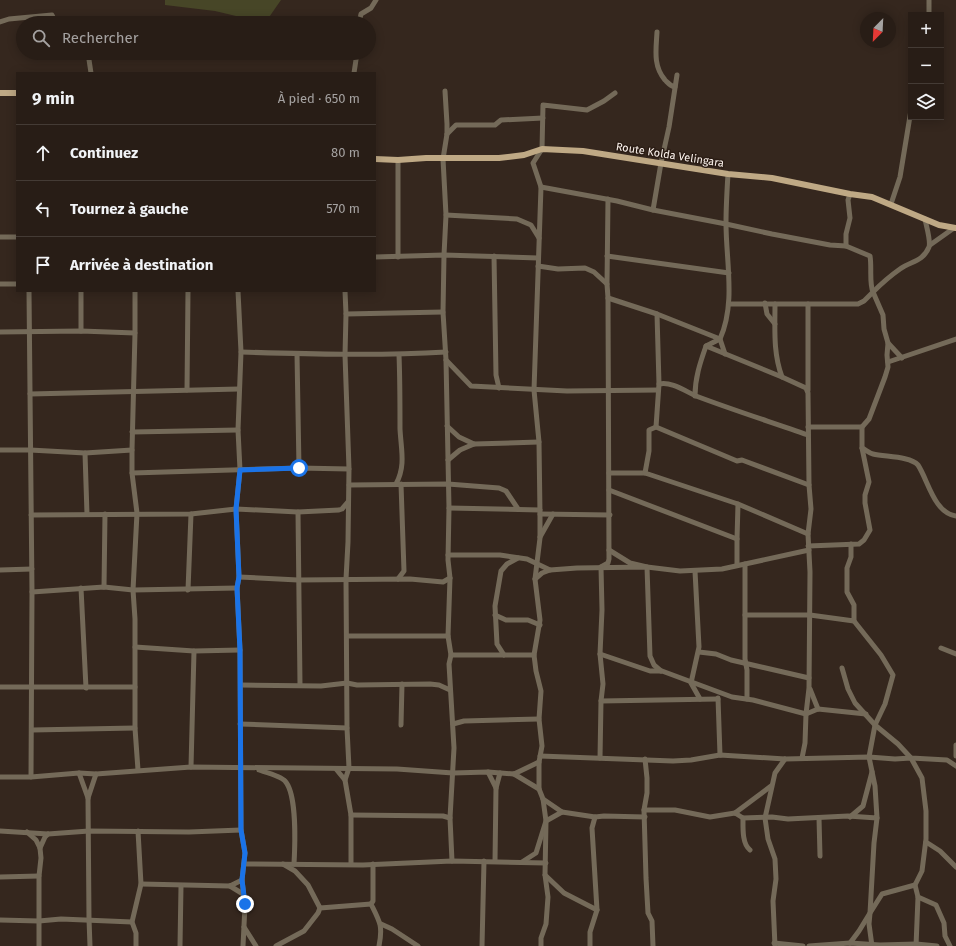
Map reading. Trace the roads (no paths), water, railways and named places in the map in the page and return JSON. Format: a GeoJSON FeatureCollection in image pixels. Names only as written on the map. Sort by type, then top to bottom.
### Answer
{"type":"FeatureCollection","features":[{"type":"Feature","properties":{"kind":"main road"},"geometry":{"type":"LineString","coordinates":[[0,94],[16,93]]}},
{"type":"Feature","properties":{"kind":"main road","name":"Route Kolda Velingara"},"geometry":{"type":"LineString","coordinates":[[376,159],[398,160],[426,158],[443,159],[509,157],[524,155],[542,149],[583,151],[728,174],[772,178],[872,197],[939,225],[955,228]]}},
{"type":"Feature","properties":{"kind":"street"},"geometry":{"type":"LineString","coordinates":[[361,16],[361,14],[371,8],[376,0]]}},
{"type":"Feature","properties":{"kind":"street"},"geometry":{"type":"LineString","coordinates":[[929,0],[929,12]]}},
{"type":"Feature","properties":{"kind":"street"},"geometry":{"type":"LineString","coordinates":[[41,16],[52,16]]}},
{"type":"Feature","properties":{"kind":"street"},"geometry":{"type":"LineString","coordinates":[[0,22],[16,18]]}},
{"type":"Feature","properties":{"kind":"street"},"geometry":{"type":"LineString","coordinates":[[656,32],[655,58],[660,74],[671,86],[675,88]]}},
{"type":"Feature","properties":{"kind":"street"},"geometry":{"type":"LineString","coordinates":[[89,60],[91,72]]}},
{"type":"Feature","properties":{"kind":"street"},"geometry":{"type":"LineString","coordinates":[[354,72],[356,60]]}},
{"type":"Feature","properties":{"kind":"street"},"geometry":{"type":"LineString","coordinates":[[653,210],[669,127],[676,75]]}},
{"type":"Feature","properties":{"kind":"street"},"geometry":{"type":"LineString","coordinates":[[445,90],[447,134],[443,159],[446,215],[443,312],[446,352],[449,508],[448,555],[450,578],[448,636],[451,655],[449,664],[454,748],[450,818],[452,861]]}},
{"type":"Feature","properties":{"kind":"street"},"geometry":{"type":"LineString","coordinates":[[541,946],[541,938],[546,924],[548,897],[545,875],[546,821],[543,799],[539,789],[539,759],[542,746],[539,719],[541,691],[534,655],[540,625],[535,579],[540,538],[540,512],[539,442],[534,390],[541,187],[533,163],[542,149],[544,105],[587,110],[615,93]]}},
{"type":"Feature","properties":{"kind":"street"},"geometry":{"type":"LineString","coordinates":[[447,134],[456,125],[495,124],[501,120],[543,118]]}},
{"type":"Feature","properties":{"kind":"street"},"geometry":{"type":"LineString","coordinates":[[891,204],[900,177],[909,120]]}},
{"type":"Feature","properties":{"kind":"street"},"geometry":{"type":"LineString","coordinates":[[398,160],[398,257]]}},
{"type":"Feature","properties":{"kind":"street"},"geometry":{"type":"LineString","coordinates":[[695,396],[698,368],[706,346],[720,339],[727,323],[729,304],[726,224],[728,174]]}},
{"type":"Feature","properties":{"kind":"street"},"geometry":{"type":"LineString","coordinates":[[535,579],[542,573],[550,570],[601,567],[647,568],[680,571],[722,569],[808,548],[859,544],[864,540],[870,530],[864,503],[869,482],[862,448],[862,427],[869,419],[886,377],[888,362],[888,343],[884,329],[883,314],[871,287],[872,268],[870,256],[846,246],[812,242],[653,210],[608,199],[541,187]]}},
{"type":"Feature","properties":{"kind":"street"},"geometry":{"type":"LineString","coordinates":[[846,246],[846,234],[850,218],[848,200],[850,194]]}},
{"type":"Feature","properties":{"kind":"street"},"geometry":{"type":"LineString","coordinates":[[601,567],[608,564],[610,515],[607,284],[608,199]]}},
{"type":"Feature","properties":{"kind":"street"},"geometry":{"type":"LineString","coordinates":[[446,215],[517,219],[531,225],[540,239]]}},
{"type":"Feature","properties":{"kind":"street"},"geometry":{"type":"LineString","coordinates":[[925,219],[930,245]]}},
{"type":"Feature","properties":{"kind":"street"},"geometry":{"type":"LineString","coordinates":[[729,304],[858,304],[874,292],[884,280],[902,267],[916,262],[925,254],[930,245],[955,228]]}},
{"type":"Feature","properties":{"kind":"street"},"geometry":{"type":"LineString","coordinates":[[0,237],[16,236]]}},
{"type":"Feature","properties":{"kind":"street"},"geometry":{"type":"LineString","coordinates":[[376,257],[444,254],[538,258]]}},
{"type":"Feature","properties":{"kind":"street"},"geometry":{"type":"LineString","coordinates":[[494,256],[496,376],[499,388]]}},
{"type":"Feature","properties":{"kind":"street"},"geometry":{"type":"LineString","coordinates":[[607,256],[729,273]]}},
{"type":"Feature","properties":{"kind":"street"},"geometry":{"type":"LineString","coordinates":[[538,266],[558,269],[585,268],[594,272],[607,284]]}},
{"type":"Feature","properties":{"kind":"street"},"geometry":{"type":"LineString","coordinates":[[0,284],[16,284]]}},
{"type":"Feature","properties":{"kind":"street"},"geometry":{"type":"LineString","coordinates":[[29,292],[30,515],[32,570],[31,777]]}},
{"type":"Feature","properties":{"kind":"street"},"geometry":{"type":"LineString","coordinates":[[80,331],[81,292]]}},
{"type":"Feature","properties":{"kind":"street"},"geometry":{"type":"LineString","coordinates":[[135,292],[132,473],[137,513],[133,590],[135,728],[138,770]]}},
{"type":"Feature","properties":{"kind":"street"},"geometry":{"type":"LineString","coordinates":[[187,390],[188,292]]}},
{"type":"Feature","properties":{"kind":"street"},"geometry":{"type":"LineString","coordinates":[[238,292],[241,352],[238,430],[240,470],[236,509],[239,577],[237,588],[241,685],[241,830],[245,853],[242,880],[245,904],[243,946]]}},
{"type":"Feature","properties":{"kind":"street"},"geometry":{"type":"LineString","coordinates":[[345,292],[345,355],[349,469],[346,579],[347,728],[349,768],[345,780]]}},
{"type":"Feature","properties":{"kind":"street"},"geometry":{"type":"LineString","coordinates":[[608,298],[657,314],[720,339],[725,354]]}},
{"type":"Feature","properties":{"kind":"street"},"geometry":{"type":"LineString","coordinates":[[765,303],[767,314],[775,324]]}},
{"type":"Feature","properties":{"kind":"street"},"geometry":{"type":"LineString","coordinates":[[775,304],[775,354],[782,377]]}},
{"type":"Feature","properties":{"kind":"street"},"geometry":{"type":"LineString","coordinates":[[802,758],[805,743],[809,688],[810,615],[808,534],[811,509],[808,435],[808,304]]}},
{"type":"Feature","properties":{"kind":"street"},"geometry":{"type":"LineString","coordinates":[[346,314],[443,312]]}},
{"type":"Feature","properties":{"kind":"street"},"geometry":{"type":"LineString","coordinates":[[656,427],[658,387],[657,314]]}},
{"type":"Feature","properties":{"kind":"street"},"geometry":{"type":"LineString","coordinates":[[0,332],[80,331],[135,333]]}},
{"type":"Feature","properties":{"kind":"street"},"geometry":{"type":"LineString","coordinates":[[888,362],[956,339]]}},
{"type":"Feature","properties":{"kind":"street"},"geometry":{"type":"LineString","coordinates":[[888,343],[902,358]]}},
{"type":"Feature","properties":{"kind":"street"},"geometry":{"type":"LineString","coordinates":[[706,346],[782,377],[808,390]]}},
{"type":"Feature","properties":{"kind":"street"},"geometry":{"type":"LineString","coordinates":[[241,352],[345,355],[446,352]]}},
{"type":"Feature","properties":{"kind":"street"},"geometry":{"type":"LineString","coordinates":[[297,354],[299,468]]}},
{"type":"Feature","properties":{"kind":"street"},"geometry":{"type":"LineString","coordinates":[[399,354],[404,571],[410,579]]}},
{"type":"Feature","properties":{"kind":"street"},"geometry":{"type":"LineString","coordinates":[[446,360],[471,386],[490,386],[534,390],[609,391],[658,387],[663,383],[695,396],[808,435]]}},
{"type":"Feature","properties":{"kind":"street"},"geometry":{"type":"LineString","coordinates":[[490,386],[496,376]]}},
{"type":"Feature","properties":{"kind":"street"},"geometry":{"type":"LineString","coordinates":[[688,392],[695,385]]}},
{"type":"Feature","properties":{"kind":"street"},"geometry":{"type":"LineString","coordinates":[[30,394],[239,389]]}},
{"type":"Feature","properties":{"kind":"street"},"geometry":{"type":"LineString","coordinates":[[447,426],[459,437],[474,444]]}},
{"type":"Feature","properties":{"kind":"street"},"geometry":{"type":"LineString","coordinates":[[645,473],[649,451],[649,430],[656,427],[738,461],[742,460],[809,485]]}},
{"type":"Feature","properties":{"kind":"street"},"geometry":{"type":"LineString","coordinates":[[808,427],[862,427]]}},
{"type":"Feature","properties":{"kind":"street"},"geometry":{"type":"LineString","coordinates":[[132,432],[238,430]]}},
{"type":"Feature","properties":{"kind":"street"},"geometry":{"type":"LineString","coordinates":[[448,460],[460,450],[474,444],[539,442]]}},
{"type":"Feature","properties":{"kind":"street"},"geometry":{"type":"LineString","coordinates":[[862,448],[871,454],[908,459],[917,464],[936,501],[953,515],[956,522]]}},
{"type":"Feature","properties":{"kind":"street"},"geometry":{"type":"LineString","coordinates":[[0,450],[85,453],[132,450]]}},
{"type":"Feature","properties":{"kind":"street"},"geometry":{"type":"LineString","coordinates":[[85,453],[87,514]]}},
{"type":"Feature","properties":{"kind":"street"},"geometry":{"type":"LineString","coordinates":[[132,473],[299,468],[349,469]]}},
{"type":"Feature","properties":{"kind":"street"},"geometry":{"type":"LineString","coordinates":[[609,473],[645,473],[738,504],[808,534]]}},
{"type":"Feature","properties":{"kind":"street"},"geometry":{"type":"LineString","coordinates":[[401,474],[401,484]]}},
{"type":"Feature","properties":{"kind":"street"},"geometry":{"type":"LineString","coordinates":[[349,485],[448,484],[503,489],[518,509]]}},
{"type":"Feature","properties":{"kind":"street"},"geometry":{"type":"LineString","coordinates":[[609,490],[736,539]]}},
{"type":"Feature","properties":{"kind":"street"},"geometry":{"type":"LineString","coordinates":[[30,515],[137,513],[191,514],[236,509],[298,512],[338,510],[342,509],[348,502]]}},
{"type":"Feature","properties":{"kind":"street"},"geometry":{"type":"LineString","coordinates":[[737,565],[736,539],[738,504]]}},
{"type":"Feature","properties":{"kind":"street"},"geometry":{"type":"LineString","coordinates":[[449,508],[518,509],[553,514],[610,515]]}},
{"type":"Feature","properties":{"kind":"street"},"geometry":{"type":"LineString","coordinates":[[298,512],[300,685]]}},
{"type":"Feature","properties":{"kind":"street"},"geometry":{"type":"LineString","coordinates":[[104,587],[105,514]]}},
{"type":"Feature","properties":{"kind":"street"},"geometry":{"type":"LineString","coordinates":[[188,590],[191,514]]}},
{"type":"Feature","properties":{"kind":"street"},"geometry":{"type":"LineString","coordinates":[[540,538],[553,514]]}},
{"type":"Feature","properties":{"kind":"street"},"geometry":{"type":"LineString","coordinates":[[851,544],[851,557],[847,568],[847,592],[854,605],[854,621],[881,655],[893,675],[885,704],[875,726],[870,757],[876,786],[877,818],[869,924],[872,945]]}},
{"type":"Feature","properties":{"kind":"street"},"geometry":{"type":"LineString","coordinates":[[609,550],[630,563],[647,568]]}},
{"type":"Feature","properties":{"kind":"street"},"geometry":{"type":"LineString","coordinates":[[448,555],[500,555],[527,559],[537,562],[550,570]]}},
{"type":"Feature","properties":{"kind":"street"},"geometry":{"type":"LineString","coordinates":[[504,655],[497,644],[495,606],[501,571],[507,564],[518,558]]}},
{"type":"Feature","properties":{"kind":"street"},"geometry":{"type":"LineString","coordinates":[[745,564],[745,658],[747,700]]}},
{"type":"Feature","properties":{"kind":"street"},"geometry":{"type":"LineString","coordinates":[[600,758],[601,700],[603,684],[600,654],[602,610],[601,567]]}},
{"type":"Feature","properties":{"kind":"street"},"geometry":{"type":"LineString","coordinates":[[647,568],[650,656],[654,665],[662,671],[732,697],[806,714],[818,709],[866,714]]}},
{"type":"Feature","properties":{"kind":"street"},"geometry":{"type":"LineString","coordinates":[[0,570],[32,570]]}},
{"type":"Feature","properties":{"kind":"street"},"geometry":{"type":"LineString","coordinates":[[398,579],[404,571]]}},
{"type":"Feature","properties":{"kind":"street"},"geometry":{"type":"LineString","coordinates":[[696,571],[698,652],[691,683],[700,699]]}},
{"type":"Feature","properties":{"kind":"street"},"geometry":{"type":"LineString","coordinates":[[239,577],[298,580],[410,579],[443,582],[450,578]]}},
{"type":"Feature","properties":{"kind":"street"},"geometry":{"type":"LineString","coordinates":[[32,592],[104,587],[133,590],[237,588]]}},
{"type":"Feature","properties":{"kind":"street"},"geometry":{"type":"LineString","coordinates":[[81,588],[86,688]]}},
{"type":"Feature","properties":{"kind":"street"},"geometry":{"type":"LineString","coordinates":[[495,614],[503,619],[511,621],[528,620],[540,625]]}},
{"type":"Feature","properties":{"kind":"street"},"geometry":{"type":"LineString","coordinates":[[745,615],[810,615],[854,621]]}},
{"type":"Feature","properties":{"kind":"street"},"geometry":{"type":"LineString","coordinates":[[497,623],[503,619]]}},
{"type":"Feature","properties":{"kind":"street"},"geometry":{"type":"LineString","coordinates":[[347,636],[448,636]]}},
{"type":"Feature","properties":{"kind":"street"},"geometry":{"type":"LineString","coordinates":[[489,656],[497,644]]}},
{"type":"Feature","properties":{"kind":"street"},"geometry":{"type":"LineString","coordinates":[[135,647],[194,651],[240,650]]}},
{"type":"Feature","properties":{"kind":"street"},"geometry":{"type":"LineString","coordinates":[[941,648],[955,653]]}},
{"type":"Feature","properties":{"kind":"street"},"geometry":{"type":"LineString","coordinates":[[192,767],[194,651]]}},
{"type":"Feature","properties":{"kind":"street"},"geometry":{"type":"LineString","coordinates":[[698,652],[716,654],[731,660],[809,678]]}},
{"type":"Feature","properties":{"kind":"street"},"geometry":{"type":"LineString","coordinates":[[600,654],[650,671],[662,671]]}},
{"type":"Feature","properties":{"kind":"street"},"geometry":{"type":"LineString","coordinates":[[451,655],[534,655]]}},
{"type":"Feature","properties":{"kind":"street"},"geometry":{"type":"LineString","coordinates":[[650,671],[654,665]]}},
{"type":"Feature","properties":{"kind":"street"},"geometry":{"type":"LineString","coordinates":[[842,668],[851,697],[860,710],[866,714],[875,726],[898,744],[911,758],[922,778],[926,800],[926,842],[922,871],[915,885],[918,897],[916,945]]}},
{"type":"Feature","properties":{"kind":"street"},"geometry":{"type":"LineString","coordinates":[[241,685],[322,686],[347,683],[357,685],[430,684],[439,685],[450,690]]}},
{"type":"Feature","properties":{"kind":"street"},"geometry":{"type":"LineString","coordinates":[[401,725],[402,684]]}},
{"type":"Feature","properties":{"kind":"street"},"geometry":{"type":"LineString","coordinates":[[0,687],[135,687]]}},
{"type":"Feature","properties":{"kind":"street"},"geometry":{"type":"LineString","coordinates":[[809,688],[818,709]]}},
{"type":"Feature","properties":{"kind":"street"},"geometry":{"type":"LineString","coordinates":[[717,692],[720,755]]}},
{"type":"Feature","properties":{"kind":"street"},"geometry":{"type":"LineString","coordinates":[[601,700],[718,699]]}},
{"type":"Feature","properties":{"kind":"street"},"geometry":{"type":"LineString","coordinates":[[453,714],[464,721]]}},
{"type":"Feature","properties":{"kind":"street"},"geometry":{"type":"LineString","coordinates":[[453,724],[464,721],[539,719]]}},
{"type":"Feature","properties":{"kind":"street"},"geometry":{"type":"LineString","coordinates":[[240,724],[347,728]]}},
{"type":"Feature","properties":{"kind":"street"},"geometry":{"type":"LineString","coordinates":[[32,730],[135,728]]}},
{"type":"Feature","properties":{"kind":"street"},"geometry":{"type":"LineString","coordinates":[[956,746],[956,756]]}},
{"type":"Feature","properties":{"kind":"street"},"geometry":{"type":"LineString","coordinates":[[514,774],[539,759],[600,758],[673,761],[691,760],[720,755],[785,759],[870,757],[895,759],[911,758],[947,760],[956,766]]}},
{"type":"Feature","properties":{"kind":"street"},"geometry":{"type":"LineString","coordinates":[[785,759],[775,773],[765,818],[768,839],[775,860],[776,879],[772,901],[774,944],[803,946]]}},
{"type":"Feature","properties":{"kind":"street"},"geometry":{"type":"LineString","coordinates":[[645,760],[647,793],[644,810],[646,878],[648,913],[652,921],[652,946]]}},
{"type":"Feature","properties":{"kind":"street"},"geometry":{"type":"LineString","coordinates":[[0,777],[31,777],[79,773],[96,774],[192,767],[397,769],[453,773],[488,772],[514,774],[539,789]]}},
{"type":"Feature","properties":{"kind":"street"},"geometry":{"type":"LineString","coordinates":[[256,768],[284,780],[291,790],[295,824],[294,864]]}},
{"type":"Feature","properties":{"kind":"street"},"geometry":{"type":"LineString","coordinates":[[336,769],[345,780],[352,815],[351,864]]}},
{"type":"Feature","properties":{"kind":"street"},"geometry":{"type":"LineString","coordinates":[[850,817],[863,806],[872,771]]}},
{"type":"Feature","properties":{"kind":"street"},"geometry":{"type":"LineString","coordinates":[[488,772],[496,788]]}},
{"type":"Feature","properties":{"kind":"street"},"geometry":{"type":"LineString","coordinates":[[79,773],[88,798],[88,919],[90,946]]}},
{"type":"Feature","properties":{"kind":"street"},"geometry":{"type":"LineString","coordinates":[[495,861],[496,788],[500,773]]}},
{"type":"Feature","properties":{"kind":"street"},"geometry":{"type":"LineString","coordinates":[[88,798],[96,774]]}},
{"type":"Feature","properties":{"kind":"street"},"geometry":{"type":"LineString","coordinates":[[644,810],[675,810],[710,817],[735,813],[771,786]]}},
{"type":"Feature","properties":{"kind":"street"},"geometry":{"type":"LineString","coordinates":[[543,799],[562,812],[595,817],[644,817]]}},
{"type":"Feature","properties":{"kind":"street"},"geometry":{"type":"LineString","coordinates":[[522,862],[536,853],[546,821],[562,812]]}},
{"type":"Feature","properties":{"kind":"street"},"geometry":{"type":"LineString","coordinates":[[735,813],[743,818],[877,818]]}},
{"type":"Feature","properties":{"kind":"street"},"geometry":{"type":"LineString","coordinates":[[352,815],[443,816],[450,818]]}},
{"type":"Feature","properties":{"kind":"street"},"geometry":{"type":"LineString","coordinates":[[590,946],[590,932],[597,910],[592,828],[595,817]]}},
{"type":"Feature","properties":{"kind":"street"},"geometry":{"type":"LineString","coordinates":[[743,818],[745,840],[747,848],[750,850]]}},
{"type":"Feature","properties":{"kind":"street"},"geometry":{"type":"LineString","coordinates":[[819,818],[820,856]]}},
{"type":"Feature","properties":{"kind":"street"},"geometry":{"type":"LineString","coordinates":[[0,831],[48,834],[89,831],[190,832],[241,830]]}},
{"type":"Feature","properties":{"kind":"street"},"geometry":{"type":"LineString","coordinates":[[136,946],[136,933],[132,922],[141,884],[138,831]]}},
{"type":"Feature","properties":{"kind":"street"},"geometry":{"type":"LineString","coordinates":[[26,832],[36,840],[40,848],[39,946]]}},
{"type":"Feature","properties":{"kind":"street"},"geometry":{"type":"LineString","coordinates":[[40,848],[48,834]]}},
{"type":"Feature","properties":{"kind":"street"},"geometry":{"type":"LineString","coordinates":[[926,842],[940,851],[956,867]]}},
{"type":"Feature","properties":{"kind":"street"},"geometry":{"type":"LineString","coordinates":[[244,864],[373,864],[452,861],[546,863]]}},
{"type":"Feature","properties":{"kind":"street"},"geometry":{"type":"LineString","coordinates":[[482,946],[484,861]]}},
{"type":"Feature","properties":{"kind":"street"},"geometry":{"type":"LineString","coordinates":[[282,864],[295,870],[308,885],[320,908]]}},
{"type":"Feature","properties":{"kind":"street"},"geometry":{"type":"LineString","coordinates":[[373,864],[373,901],[371,904],[381,924],[379,946]]}},
{"type":"Feature","properties":{"kind":"street"},"geometry":{"type":"LineString","coordinates":[[545,875],[564,892],[597,910]]}},
{"type":"Feature","properties":{"kind":"street"},"geometry":{"type":"LineString","coordinates":[[0,877],[39,876]]}},
{"type":"Feature","properties":{"kind":"street"},"geometry":{"type":"LineString","coordinates":[[141,884],[230,886],[242,880]]}},
{"type":"Feature","properties":{"kind":"street"},"geometry":{"type":"LineString","coordinates":[[850,943],[882,894],[915,885]]}},
{"type":"Feature","properties":{"kind":"street"},"geometry":{"type":"LineString","coordinates":[[180,946],[181,886]]}},
{"type":"Feature","properties":{"kind":"street"},"geometry":{"type":"LineString","coordinates":[[230,886],[243,894]]}},
{"type":"Feature","properties":{"kind":"street"},"geometry":{"type":"LineString","coordinates":[[918,897],[936,905],[944,922],[945,936],[950,946]]}},
{"type":"Feature","properties":{"kind":"street"},"geometry":{"type":"LineString","coordinates":[[320,908],[371,904]]}},
{"type":"Feature","properties":{"kind":"street"},"geometry":{"type":"LineString","coordinates":[[276,946],[304,931],[318,913],[320,908]]}},
{"type":"Feature","properties":{"kind":"street"},"geometry":{"type":"LineString","coordinates":[[0,920],[39,921],[88,919],[132,922]]}},
{"type":"Feature","properties":{"kind":"street"},"geometry":{"type":"LineString","coordinates":[[381,924],[392,929],[418,946]]}},
{"type":"Feature","properties":{"kind":"street"},"geometry":{"type":"LineString","coordinates":[[244,928],[256,946]]}},
{"type":"Feature","properties":{"kind":"street"},"geometry":{"type":"LineString","coordinates":[[809,946],[850,943],[872,945],[937,946]]}}]}
